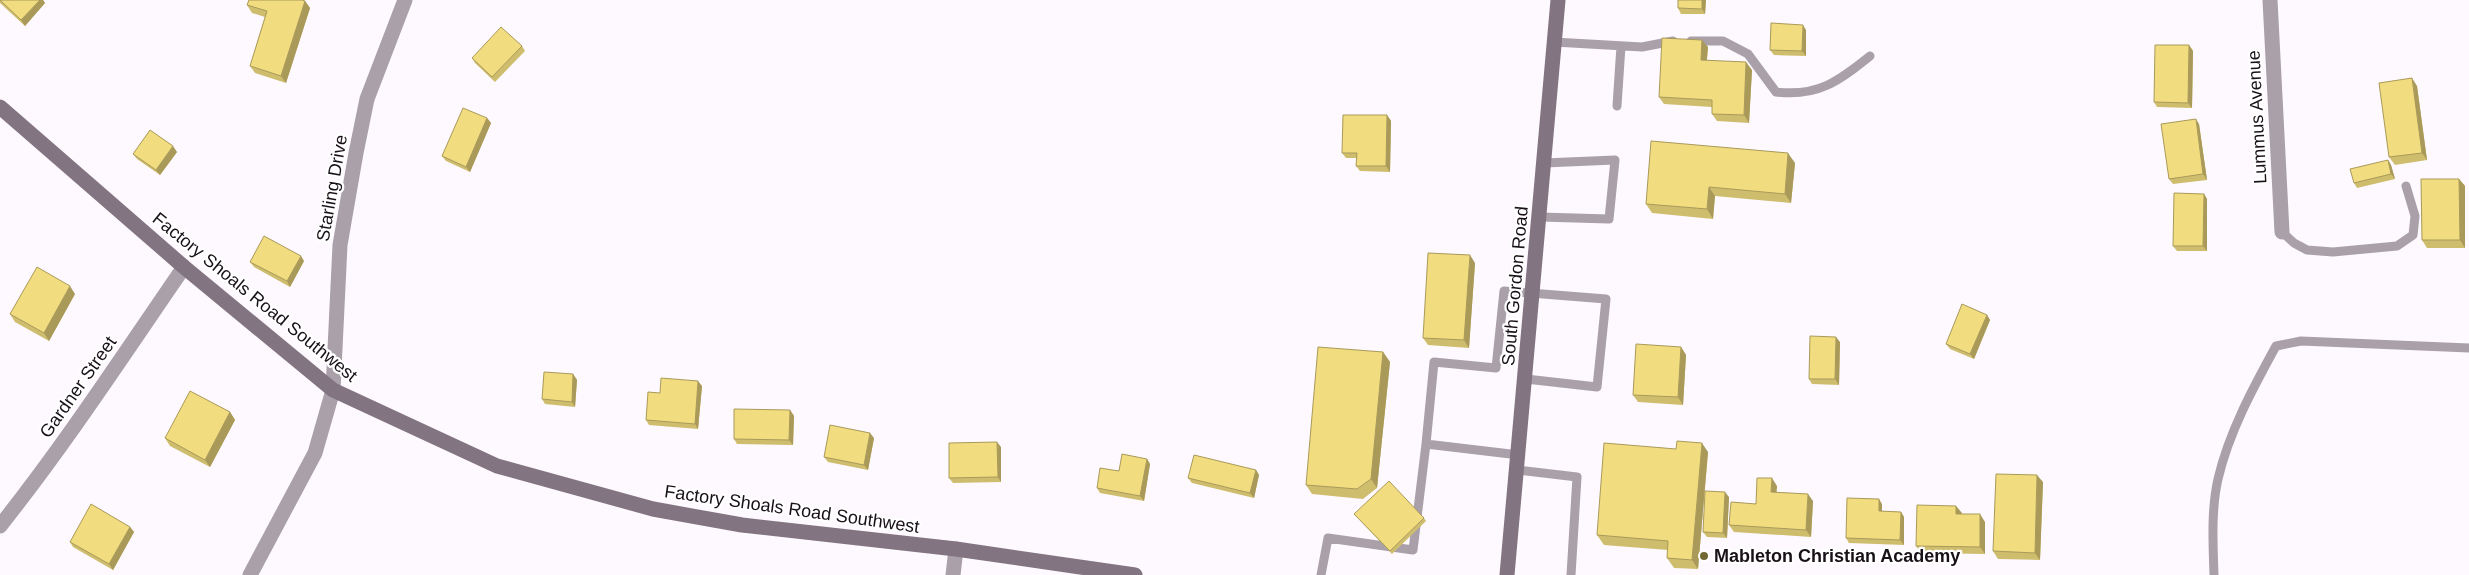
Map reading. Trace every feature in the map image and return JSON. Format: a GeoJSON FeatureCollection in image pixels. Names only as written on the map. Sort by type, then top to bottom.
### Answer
{"type":"FeatureCollection","features":[{"type":"Feature","properties":{"kind":"street","name":"Starling Drive"},"geometry":{"type":"LineString","coordinates":[[250,575],[315,453],[333,390],[340,245],[356,153],[367,99],[388,39],[405,0]]}},
{"type":"Feature","properties":{"kind":"street","name":"South Gordon Road"},"geometry":{"type":"LineString","coordinates":[[1507,575],[1526,380],[1558,0]]}},
{"type":"Feature","properties":{"kind":"street","name":"Lummus Avenue"},"geometry":{"type":"LineString","coordinates":[[2270,0],[2282,232]]}},
{"type":"Feature","properties":{"kind":"street","name":"Factory Shoals Road Southwest"},"geometry":{"type":"LineString","coordinates":[[0,106],[184,267],[333,390],[497,466],[653,509],[742,525],[956,549],[1135,575]]}},
{"type":"Feature","properties":{"kind":"street","name":"Gardner Street"},"geometry":{"type":"LineString","coordinates":[[0,526],[86,412],[184,267]]}},
{"type":"Feature","properties":{"kind":"street"},"geometry":{"type":"LineString","coordinates":[[953,575],[956,549]]}},
{"type":"Feature","properties":{"kind":"lane"},"geometry":{"type":"LineString","coordinates":[[1554,42],[1642,47],[1670,41],[1723,41],[1748,54],[1776,92],[1796,94],[1822,88],[1841,80],[1870,56]]}},
{"type":"Feature","properties":{"kind":"lane"},"geometry":{"type":"LineString","coordinates":[[1617,106],[1621,46]]}},
{"type":"Feature","properties":{"kind":"lane"},"geometry":{"type":"LineString","coordinates":[[1540,217],[1608,219],[1614,160],[1544,163]]}},
{"type":"Feature","properties":{"kind":"lane"},"geometry":{"type":"LineString","coordinates":[[2282,232],[2294,243],[2307,250],[2333,252],[2397,246],[2413,235],[2415,216],[2406,186]]}},
{"type":"Feature","properties":{"kind":"lane"},"geometry":{"type":"LineString","coordinates":[[1321,575],[1328,538],[1413,550],[1434,362],[1496,368],[1504,291],[1606,298],[1597,387],[1526,380]]}},
{"type":"Feature","properties":{"kind":"lane"},"geometry":{"type":"LineString","coordinates":[[2214,575],[2213,537],[2218,480],[2250,394],[2276,346],[2302,341],[2469,348]]}},
{"type":"Feature","properties":{"kind":"lane"},"geometry":{"type":"LineString","coordinates":[[1426,444],[1518,462],[1577,477],[1571,575]]}},
{"type":"Feature","properties":{"kind":"building"},"geometry":{"type":"Polygon","coordinates":[[[0,0],[40,0],[21,20],[0,0]]]}},
{"type":"Feature","properties":{"kind":"building"},"geometry":{"type":"Polygon","coordinates":[[[249,0],[305,1],[281,76],[250,66],[267,11],[247,5],[249,0]]]}},
{"type":"Feature","properties":{"kind":"building"},"geometry":{"type":"Polygon","coordinates":[[[1678,0],[1702,0],[1702,9],[1678,8],[1678,0]]]}},
{"type":"Feature","properties":{"kind":"building"},"geometry":{"type":"Polygon","coordinates":[[[1771,23],[1803,25],[1802,51],[1770,50],[1771,23]]]}},
{"type":"Feature","properties":{"kind":"building"},"geometry":{"type":"Polygon","coordinates":[[[501,27],[522,46],[492,77],[472,58],[501,27]]]}},
{"type":"Feature","properties":{"kind":"building"},"geometry":{"type":"Polygon","coordinates":[[[1662,38],[1702,40],[1701,60],[1746,62],[1744,115],[1712,114],[1712,100],[1659,97],[1662,38]]]}},
{"type":"Feature","properties":{"kind":"building"},"geometry":{"type":"Polygon","coordinates":[[[2155,45],[2189,45],[2188,103],[2154,102],[2155,45]]]}},
{"type":"Feature","properties":{"kind":"building"},"geometry":{"type":"Polygon","coordinates":[[[2412,78],[2422,153],[2389,157],[2379,83],[2412,78]]]}},
{"type":"Feature","properties":{"kind":"building"},"geometry":{"type":"Polygon","coordinates":[[[463,108],[487,118],[466,167],[442,156],[463,108]]]}},
{"type":"Feature","properties":{"kind":"building"},"geometry":{"type":"Polygon","coordinates":[[[1343,115],[1387,115],[1386,166],[1356,166],[1357,153],[1342,153],[1343,115]]]}},
{"type":"Feature","properties":{"kind":"building"},"geometry":{"type":"Polygon","coordinates":[[[2196,119],[2203,174],[2169,179],[2161,124],[2196,119]]]}},
{"type":"Feature","properties":{"kind":"building"},"geometry":{"type":"Polygon","coordinates":[[[150,130],[173,146],[156,170],[133,154],[150,130]]]}},
{"type":"Feature","properties":{"kind":"building"},"geometry":{"type":"Polygon","coordinates":[[[1651,141],[1788,153],[1785,194],[1709,187],[1707,209],[1646,204],[1651,141]]]}},
{"type":"Feature","properties":{"kind":"building"},"geometry":{"type":"Polygon","coordinates":[[[2388,160],[2391,174],[2354,183],[2350,169],[2388,160]]]}},
{"type":"Feature","properties":{"kind":"building"},"geometry":{"type":"Polygon","coordinates":[[[2421,179],[2459,179],[2460,240],[2422,240],[2421,179]]]}},
{"type":"Feature","properties":{"kind":"building"},"geometry":{"type":"Polygon","coordinates":[[[2174,193],[2204,194],[2203,246],[2173,246],[2174,193]]]}},
{"type":"Feature","properties":{"kind":"building"},"geometry":{"type":"Polygon","coordinates":[[[264,236],[301,256],[287,281],[250,262],[264,236]]]}},
{"type":"Feature","properties":{"kind":"building"},"geometry":{"type":"Polygon","coordinates":[[[1428,253],[1470,255],[1464,340],[1423,338],[1428,253]]]}},
{"type":"Feature","properties":{"kind":"building"},"geometry":{"type":"Polygon","coordinates":[[[37,267],[70,286],[44,333],[10,314],[37,267]]]}},
{"type":"Feature","properties":{"kind":"building"},"geometry":{"type":"Polygon","coordinates":[[[1962,304],[1987,315],[1970,354],[1946,344],[1962,304]]]}},
{"type":"Feature","properties":{"kind":"building"},"geometry":{"type":"Polygon","coordinates":[[[1810,336],[1836,337],[1835,379],[1809,379],[1810,336]]]}},
{"type":"Feature","properties":{"kind":"building"},"geometry":{"type":"Polygon","coordinates":[[[1636,344],[1681,347],[1678,397],[1633,395],[1636,344]]]}},
{"type":"Feature","properties":{"kind":"building"},"geometry":{"type":"Polygon","coordinates":[[[1318,347],[1383,352],[1371,479],[1357,489],[1306,485],[1318,347]]]}},
{"type":"Feature","properties":{"kind":"building"},"geometry":{"type":"Polygon","coordinates":[[[544,372],[573,374],[572,402],[542,399],[544,372]]]}},
{"type":"Feature","properties":{"kind":"building"},"geometry":{"type":"Polygon","coordinates":[[[661,378],[698,381],[695,424],[646,420],[648,392],[660,393],[661,378]]]}},
{"type":"Feature","properties":{"kind":"building"},"geometry":{"type":"Polygon","coordinates":[[[190,391],[230,412],[205,460],[165,438],[190,391]]]}},
{"type":"Feature","properties":{"kind":"building"},"geometry":{"type":"Polygon","coordinates":[[[734,409],[790,410],[789,440],[734,439],[734,409]]]}},
{"type":"Feature","properties":{"kind":"building"},"geometry":{"type":"Polygon","coordinates":[[[830,425],[870,433],[864,465],[824,457],[830,425]]]}},
{"type":"Feature","properties":{"kind":"building"},"geometry":{"type":"Polygon","coordinates":[[[1677,441],[1702,443],[1692,560],[1667,558],[1668,541],[1597,535],[1604,443],[1676,449],[1677,441]]]}},
{"type":"Feature","properties":{"kind":"building"},"geometry":{"type":"Polygon","coordinates":[[[997,442],[998,477],[949,478],[949,443],[997,442]]]}},
{"type":"Feature","properties":{"kind":"building"},"geometry":{"type":"Polygon","coordinates":[[[1122,454],[1147,459],[1140,496],[1097,488],[1100,468],[1119,471],[1122,454]]]}},
{"type":"Feature","properties":{"kind":"building"},"geometry":{"type":"Polygon","coordinates":[[[1194,455],[1256,470],[1250,493],[1188,478],[1194,455]]]}},
{"type":"Feature","properties":{"kind":"building"},"geometry":{"type":"Polygon","coordinates":[[[1996,474],[2037,475],[2035,553],[1993,551],[1996,474]]]}},
{"type":"Feature","properties":{"kind":"building"},"geometry":{"type":"Polygon","coordinates":[[[1757,478],[1772,478],[1771,492],[1808,494],[1806,530],[1729,525],[1731,502],[1756,504],[1757,478]]]}},
{"type":"Feature","properties":{"kind":"building"},"geometry":{"type":"Polygon","coordinates":[[[1389,481],[1424,518],[1390,551],[1354,514],[1389,481]]]}},
{"type":"Feature","properties":{"kind":"building"},"geometry":{"type":"Polygon","coordinates":[[[1705,491],[1725,492],[1723,533],[1703,532],[1705,491]]]}},
{"type":"Feature","properties":{"kind":"building"},"geometry":{"type":"Polygon","coordinates":[[[1847,498],[1879,499],[1879,511],[1901,512],[1900,540],[1846,538],[1847,498]]]}},
{"type":"Feature","properties":{"kind":"building"},"geometry":{"type":"Polygon","coordinates":[[[91,504],[130,527],[109,564],[70,542],[91,504]]]}},
{"type":"Feature","properties":{"kind":"building"},"geometry":{"type":"Polygon","coordinates":[[[1917,505],[1956,506],[1956,514],[1980,514],[1980,547],[1916,546],[1917,505]]]}},
{"type":"Feature","properties":{"kind":"place","name":"Mableton Christian Academy"},"geometry":{"type":"Point","coordinates":[1704,556]}}]}
